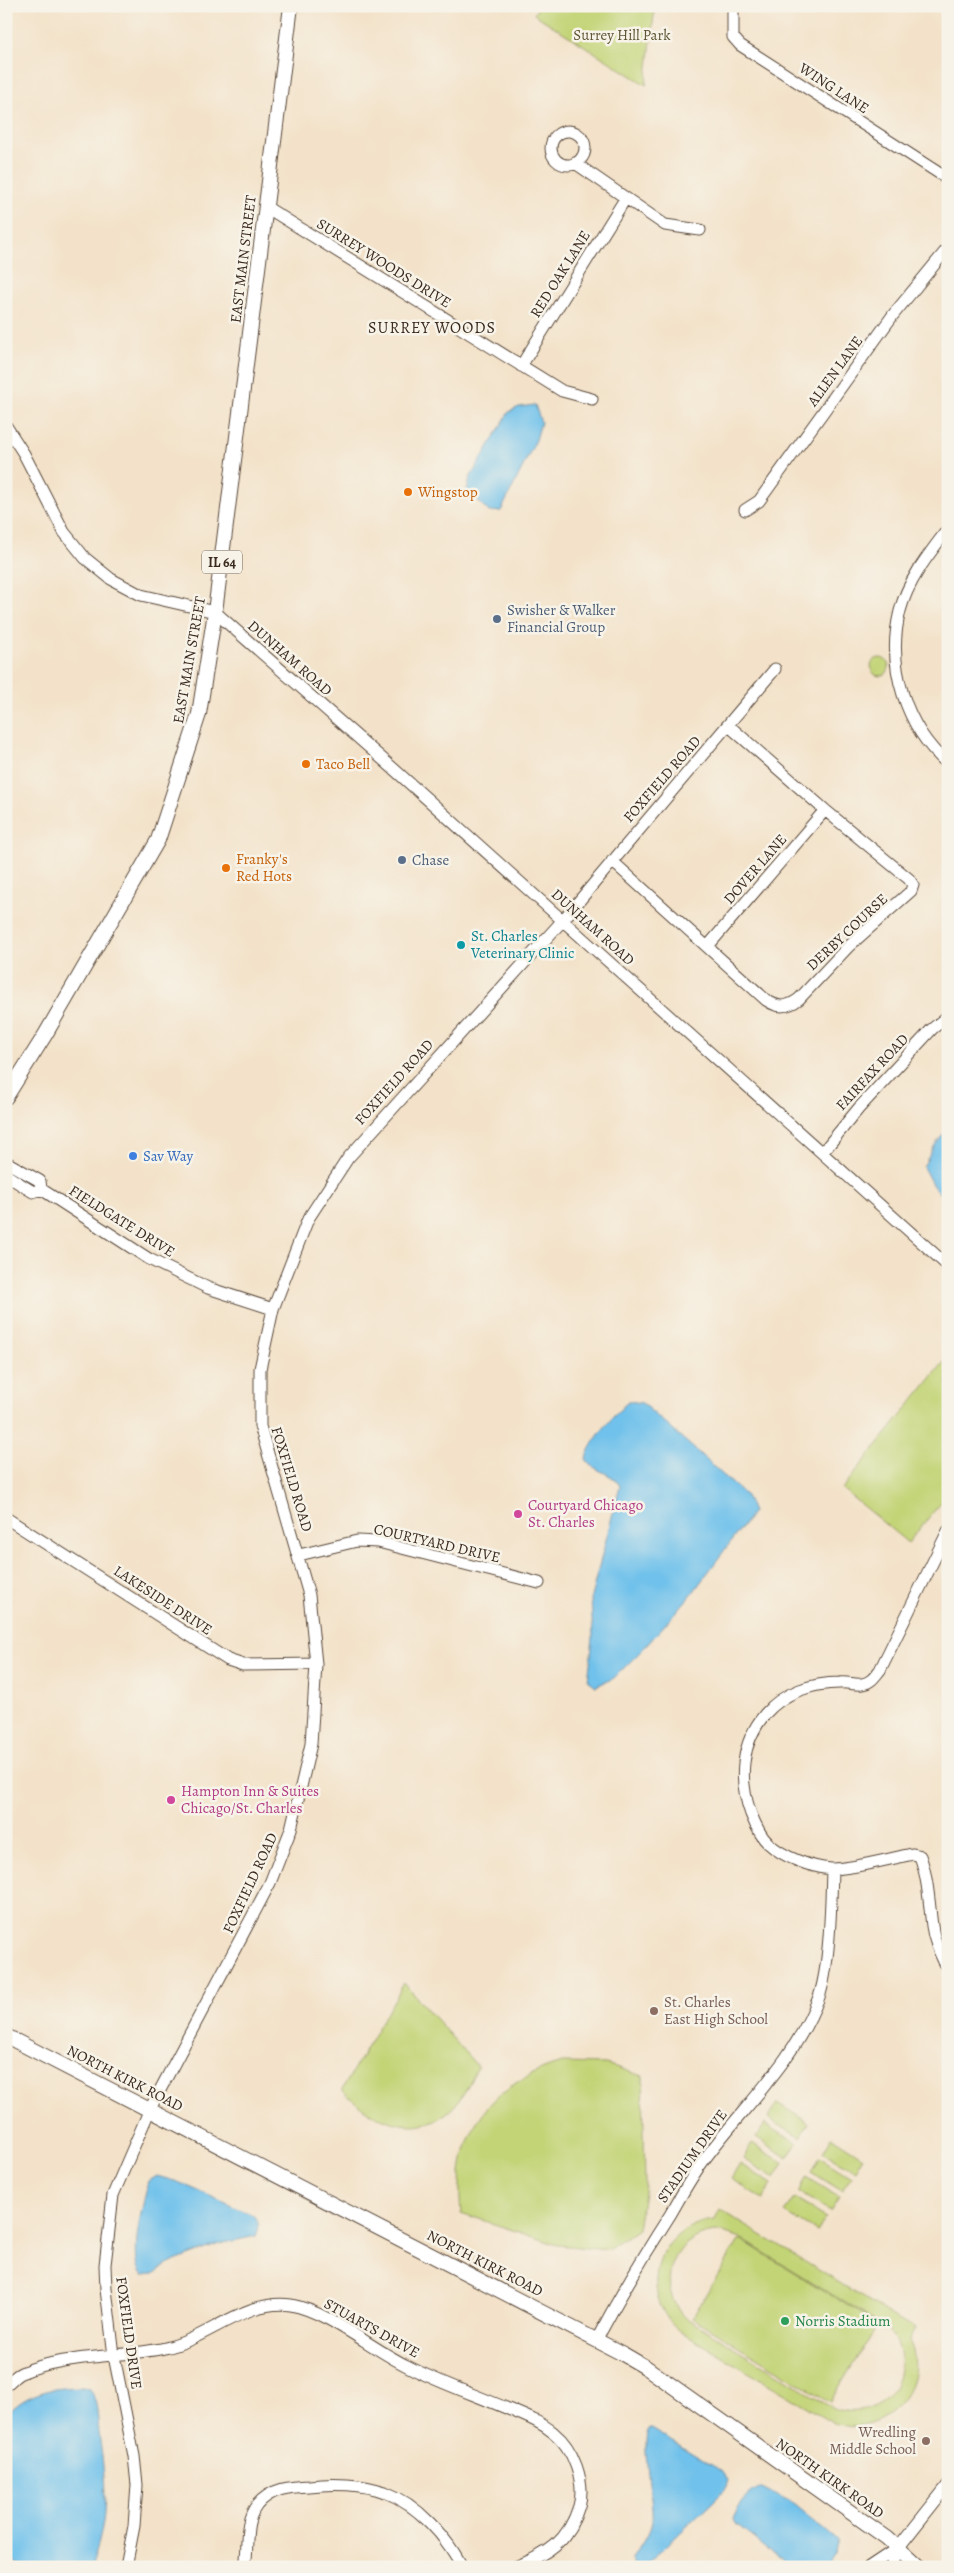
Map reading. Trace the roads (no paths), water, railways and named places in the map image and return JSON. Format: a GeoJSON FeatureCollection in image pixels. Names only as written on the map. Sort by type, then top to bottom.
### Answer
{"type":"FeatureCollection","features":[{"type":"Feature","properties":{"kind":"main road","name":"EAST MAIN STREET"},"geometry":{"type":"LineString","coordinates":[[6,1097],[45,1035],[158,840],[199,714],[215,612],[291,6]]}},
{"type":"Feature","properties":{"kind":"main road","name":"NORTH KIRK ROAD"},"geometry":{"type":"LineString","coordinates":[[6,2036],[597,2339],[647,2368],[899,2547],[919,2567]]}},
{"type":"Feature","properties":{"kind":"street","name":"WING LANE"},"geometry":{"type":"LineString","coordinates":[[733,6],[733,37],[740,45],[948,179]]}},
{"type":"Feature","properties":{"kind":"street"},"geometry":{"type":"LineString","coordinates":[[575,163],[665,225],[700,230]]}},
{"type":"Feature","properties":{"kind":"street","name":"RED OAK LANE"},"geometry":{"type":"LineString","coordinates":[[521,366],[625,199]]}},
{"type":"Feature","properties":{"kind":"street","name":"SURREY WOODS DRIVE"},"geometry":{"type":"LineString","coordinates":[[266,207],[562,391],[592,399]]}},
{"type":"Feature","properties":{"kind":"street","name":"ALLEN LANE"},"geometry":{"type":"LineString","coordinates":[[745,510],[759,500],[893,315],[948,248]]}},
{"type":"Feature","properties":{"kind":"street"},"geometry":{"type":"LineString","coordinates":[[6,426],[24,454],[64,532],[85,558],[110,579],[140,596],[215,612]]}},
{"type":"Feature","properties":{"kind":"street"},"geometry":{"type":"LineString","coordinates":[[948,529],[921,563],[910,586],[900,611],[897,649],[901,688],[908,708],[928,746],[948,764]]}},
{"type":"Feature","properties":{"kind":"street","name":"DUNHAM ROAD"},"geometry":{"type":"LineString","coordinates":[[215,612],[563,920],[948,1266]]}},
{"type":"Feature","properties":{"kind":"street","name":"FOXFIELD ROAD"},"geometry":{"type":"LineString","coordinates":[[150,2109],[270,1883],[291,1829],[311,1744],[316,1664],[309,1595],[299,1555],[260,1426],[258,1398],[260,1369],[272,1309],[308,1219],[348,1158],[563,920],[775,669]]}},
{"type":"Feature","properties":{"kind":"street","name":"DERBY COURSE"},"geometry":{"type":"LineString","coordinates":[[612,861],[766,1000],[780,1007],[791,1005],[799,1000],[848,947],[911,891],[913,885],[909,879],[825,810],[728,725]]}},
{"type":"Feature","properties":{"kind":"street","name":"DOVER LANE"},"geometry":{"type":"LineString","coordinates":[[708,946],[825,810]]}},
{"type":"Feature","properties":{"kind":"street","name":"FAIRFAX ROAD"},"geometry":{"type":"LineString","coordinates":[[822,1153],[835,1134],[932,1028],[948,1016]]}},
{"type":"Feature","properties":{"kind":"street","name":"FIELDGATE DRIVE"},"geometry":{"type":"LineString","coordinates":[[6,1162],[40,1181],[42,1189],[149,1259],[208,1288],[272,1309]]}},
{"type":"Feature","properties":{"kind":"street","name":"FIELDGATE DRIVE"},"geometry":{"type":"LineString","coordinates":[[6,1175],[33,1192],[42,1189]]}},
{"type":"Feature","properties":{"kind":"street","name":"LAKESIDE DRIVE"},"geometry":{"type":"LineString","coordinates":[[6,1518],[228,1660],[243,1665],[316,1664]]}},
{"type":"Feature","properties":{"kind":"street"},"geometry":{"type":"LineString","coordinates":[[948,1531],[880,1670],[872,1680],[863,1684],[814,1684],[788,1695],[766,1714],[753,1734],[744,1758],[742,1781],[747,1803],[756,1826],[768,1843],[788,1857],[832,1869],[913,1854],[920,1856],[926,1880],[934,1935],[948,1970]]}},
{"type":"Feature","properties":{"kind":"street","name":"COURTYARD DRIVE"},"geometry":{"type":"LineString","coordinates":[[299,1555],[357,1541],[378,1542],[539,1583]]}},
{"type":"Feature","properties":{"kind":"street","name":"STADIUM DRIVE"},"geometry":{"type":"LineString","coordinates":[[597,2339],[628,2282],[702,2163],[730,2126],[776,2074],[794,2046],[819,1996],[831,1898],[832,1869]]}},
{"type":"Feature","properties":{"kind":"street","name":"FOXFIELD DRIVE"},"geometry":{"type":"LineString","coordinates":[[126,2567],[133,2534],[137,2485],[134,2456],[114,2356],[105,2265],[108,2219],[112,2195],[150,2109]]}},
{"type":"Feature","properties":{"kind":"street","name":"STUARTS DRIVE"},"geometry":{"type":"LineString","coordinates":[[6,2385],[19,2373],[60,2363],[166,2348],[194,2340],[254,2309],[272,2305],[289,2305],[311,2311],[408,2367],[541,2424],[558,2436],[575,2463],[581,2489],[579,2504],[571,2525],[556,2545],[540,2557],[515,2567]]}},
{"type":"Feature","properties":{"kind":"street"},"geometry":{"type":"LineString","coordinates":[[245,2567],[248,2524],[256,2506],[263,2498],[281,2489],[336,2484],[385,2492],[403,2503],[430,2522],[452,2548],[462,2567]]}},
{"type":"Feature","properties":{"kind":"street"},"geometry":{"type":"LineString","coordinates":[[891,2567],[899,2547],[948,2484]]}},
{"type":"Feature","properties":{"kind":"street"},"geometry":{"type":"LineString","coordinates":[[869,2567],[899,2547]]}},
{"type":"Feature","properties":{"kind":"water"},"geometry":{"type":"Polygon","coordinates":[[[535,405],[541,422],[536,440],[501,511],[489,512],[467,490],[470,478],[509,412],[519,407],[535,405]]]}},
{"type":"Feature","properties":{"kind":"water"},"geometry":{"type":"Polygon","coordinates":[[[948,1129],[948,1202],[933,1186],[923,1167],[935,1145],[948,1129]]]}},
{"type":"Feature","properties":{"kind":"water"},"geometry":{"type":"Polygon","coordinates":[[[629,1401],[642,1403],[691,1446],[746,1496],[753,1512],[691,1595],[646,1646],[614,1678],[596,1686],[588,1681],[593,1638],[591,1597],[620,1486],[617,1481],[593,1467],[586,1459],[597,1437],[629,1401]]]}},
{"type":"Feature","properties":{"kind":"water"},"geometry":{"type":"Polygon","coordinates":[[[157,2176],[178,2182],[251,2214],[258,2224],[256,2236],[219,2244],[175,2261],[153,2274],[143,2275],[138,2268],[136,2257],[138,2230],[149,2181],[157,2176]]]}},
{"type":"Feature","properties":{"kind":"water"},"geometry":{"type":"Polygon","coordinates":[[[82,2387],[89,2389],[96,2405],[105,2485],[104,2516],[91,2567],[20,2567],[6,2554],[6,2416],[13,2408],[40,2393],[61,2388],[82,2387]]]}},
{"type":"Feature","properties":{"kind":"water"},"geometry":{"type":"Polygon","coordinates":[[[650,2428],[720,2470],[728,2480],[726,2487],[716,2498],[646,2564],[640,2567],[634,2564],[633,2558],[647,2535],[652,2520],[646,2456],[647,2434],[650,2428]]]}},
{"type":"Feature","properties":{"kind":"water"},"geometry":{"type":"Polygon","coordinates":[[[762,2488],[793,2504],[837,2540],[835,2553],[826,2567],[790,2567],[735,2524],[733,2519],[741,2505],[748,2496],[762,2488]]]}},
{"type":"Feature","properties":{"kind":"place","name":"Wingstop"},"geometry":{"type":"Point","coordinates":[408,492]}},
{"type":"Feature","properties":{"kind":"place","name":"Swisher & Walker Financial Group"},"geometry":{"type":"Point","coordinates":[497,619]}},
{"type":"Feature","properties":{"kind":"place","name":"Taco Bell"},"geometry":{"type":"Point","coordinates":[306,764]}},
{"type":"Feature","properties":{"kind":"place","name":"Chase"},"geometry":{"type":"Point","coordinates":[402,860]}},
{"type":"Feature","properties":{"kind":"place","name":"Franky's Red Hots"},"geometry":{"type":"Point","coordinates":[226,868]}},
{"type":"Feature","properties":{"kind":"place","name":"St. Charles Veterinary Clinic"},"geometry":{"type":"Point","coordinates":[461,945]}},
{"type":"Feature","properties":{"kind":"place","name":"Sav Way"},"geometry":{"type":"Point","coordinates":[133,1156]}},
{"type":"Feature","properties":{"kind":"place","name":"Courtyard Chicago St. Charles"},"geometry":{"type":"Point","coordinates":[518,1514]}},
{"type":"Feature","properties":{"kind":"place","name":"Hampton Inn & Suites Chicago/St. Charles"},"geometry":{"type":"Point","coordinates":[171,1800]}},
{"type":"Feature","properties":{"kind":"place","name":"St. Charles East High School"},"geometry":{"type":"Point","coordinates":[654,2011]}},
{"type":"Feature","properties":{"kind":"place","name":"Norris Stadium"},"geometry":{"type":"Point","coordinates":[785,2321]}},
{"type":"Feature","properties":{"kind":"place","name":"Wredling Middle School"},"geometry":{"type":"Point","coordinates":[926,2441]}},
{"type":"Feature","properties":{"kind":"district","name":"SURREY WOODS"},"geometry":{"type":"Point","coordinates":[432,328]}},
{"type":"Feature","properties":{"kind":"park label","name":"Surrey Hill Park"},"geometry":{"type":"Point","coordinates":[622,35]}}]}
